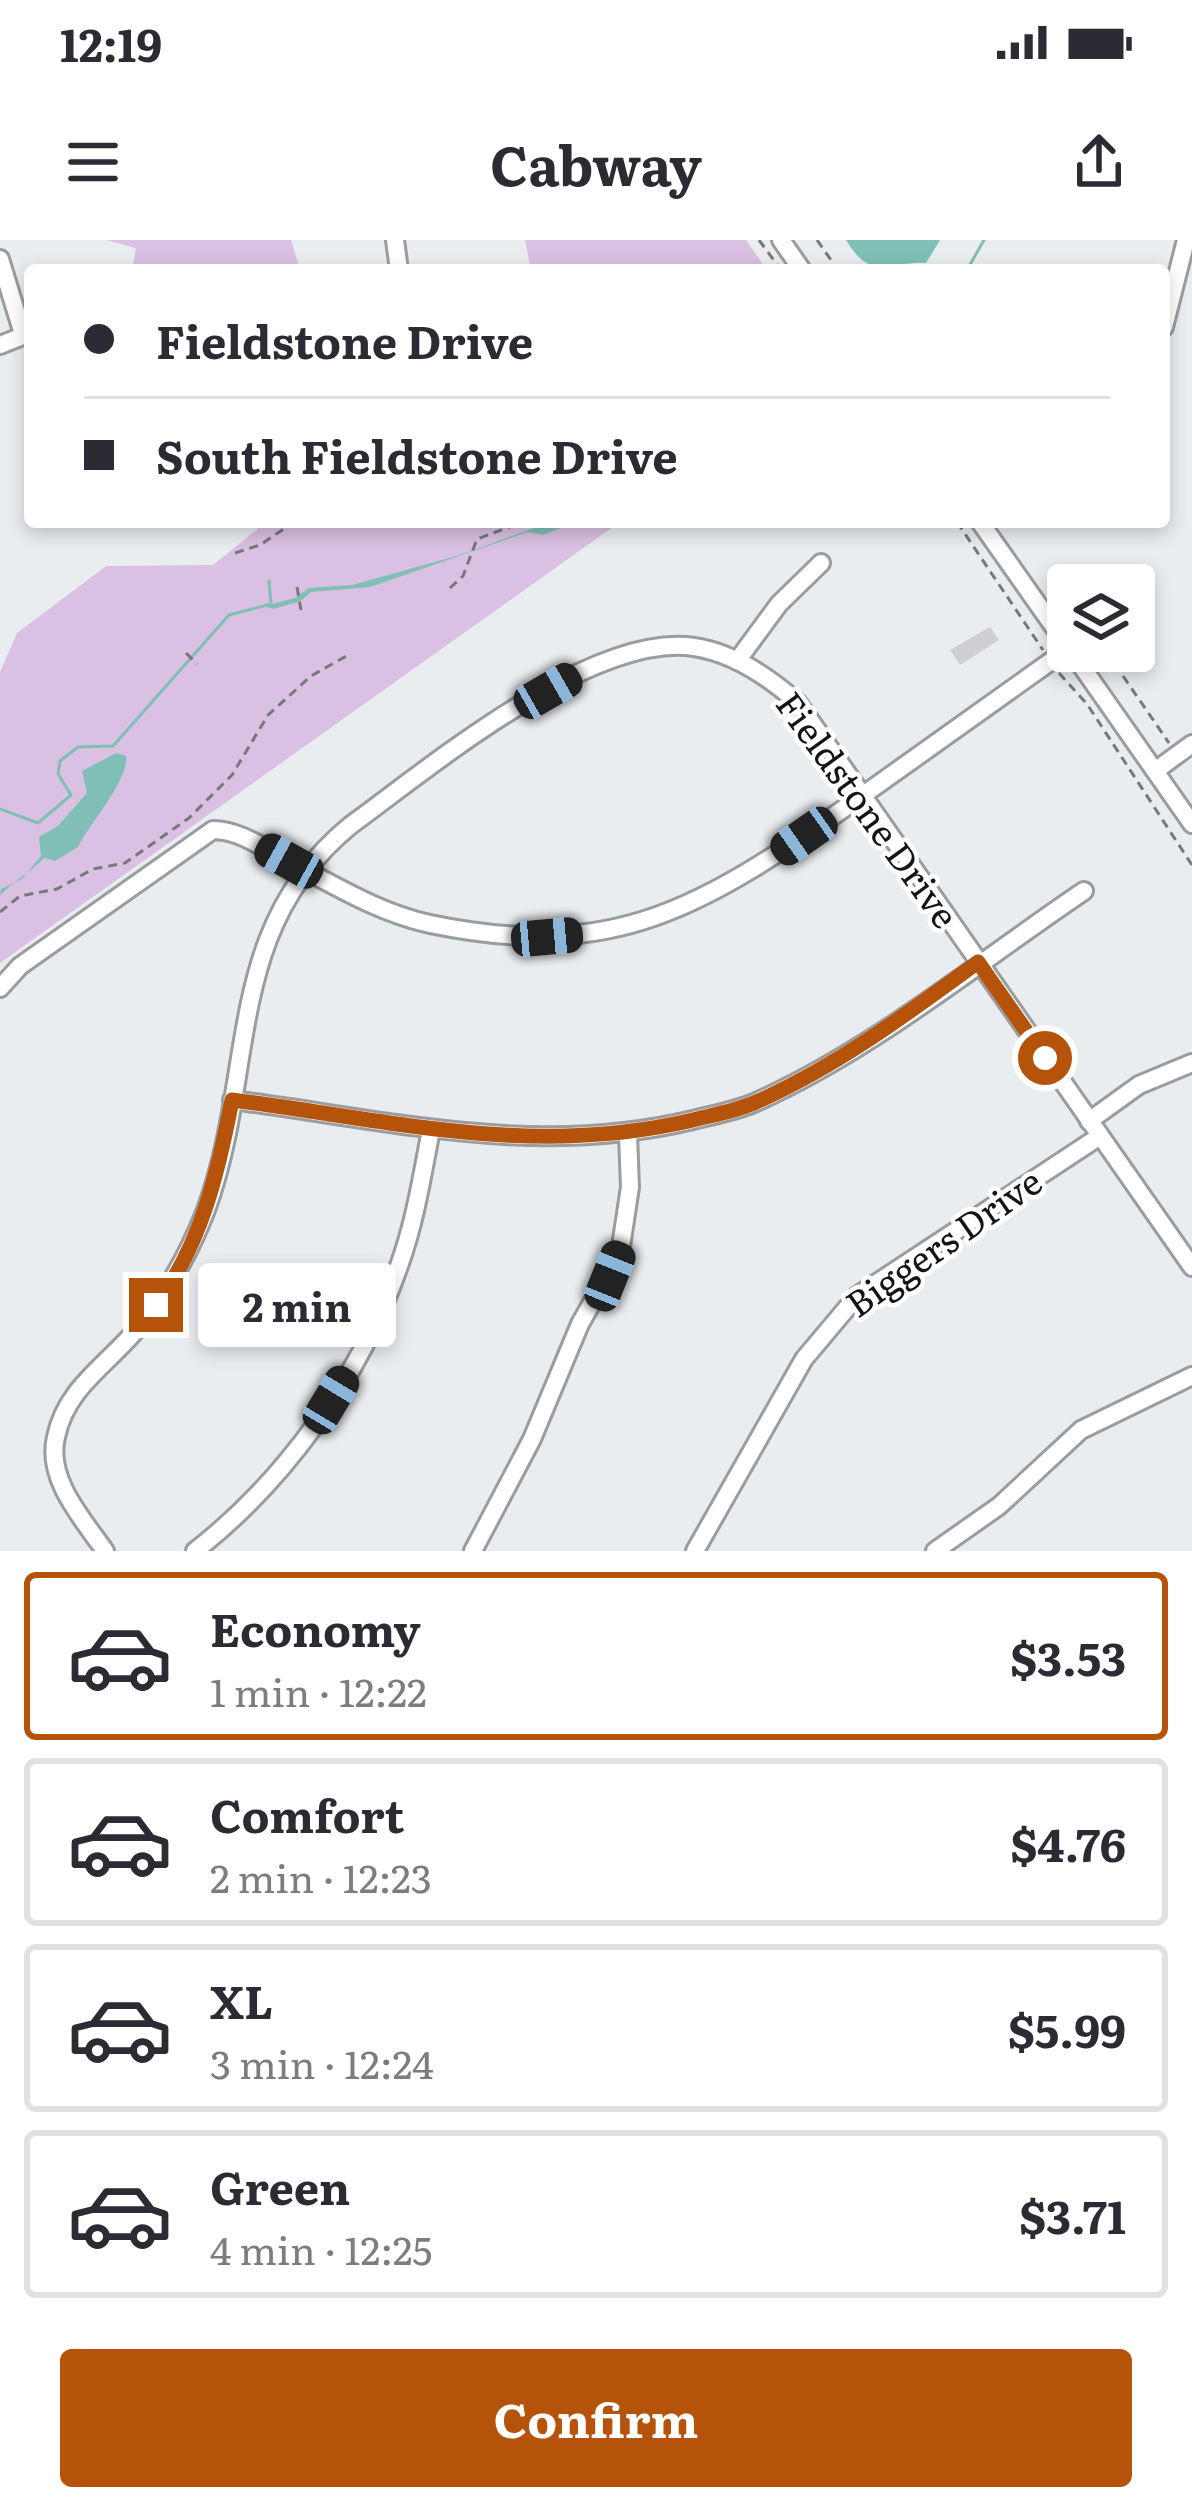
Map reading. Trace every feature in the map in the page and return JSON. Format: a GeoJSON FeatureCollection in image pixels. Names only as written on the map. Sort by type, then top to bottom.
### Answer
{"type":"FeatureCollection","features":[{"type":"Feature","properties":{"kind":"street"},"geometry":{"type":"LineString","coordinates":[[1170,304],[1186,240]]}},
{"type":"Feature","properties":{"kind":"street"},"geometry":{"type":"LineString","coordinates":[[0,259],[24,326]]}},
{"type":"Feature","properties":{"kind":"street"},"geometry":{"type":"LineString","coordinates":[[985,528],[1047,617]]}},
{"type":"Feature","properties":{"kind":"street"},"geometry":{"type":"LineString","coordinates":[[105,1551],[65,1493],[53,1459],[55,1438],[70,1398],[171,1285],[206,1209],[266,940],[280,905],[350,825],[514,711],[616,655],[645,648],[696,647],[737,661],[779,604],[820,563]]}},
{"type":"Feature","properties":{"kind":"street","name":"Fieldstone Drive"},"geometry":{"type":"LineString","coordinates":[[737,661],[797,704],[1192,1268]]}},
{"type":"Feature","properties":{"kind":"street"},"geometry":{"type":"LineString","coordinates":[[0,988],[20,966],[213,830],[226,830],[373,906],[415,921],[496,937],[592,933],[705,898],[737,882],[1047,664]]}},
{"type":"Feature","properties":{"kind":"street"},"geometry":{"type":"LineString","coordinates":[[1085,672],[1192,824]]}},
{"type":"Feature","properties":{"kind":"street"},"geometry":{"type":"LineString","coordinates":[[1155,771],[1184,749]]}},
{"type":"Feature","properties":{"kind":"street"},"geometry":{"type":"LineString","coordinates":[[232,1100],[431,1130],[534,1138],[628,1135],[749,1105],[806,1078],[1084,891]]}},
{"type":"Feature","properties":{"kind":"street","name":"Biggers Drive"},"geometry":{"type":"LineString","coordinates":[[694,1551],[804,1359],[856,1296],[1094,1129],[1151,1078],[1192,1063]]}},
{"type":"Feature","properties":{"kind":"street"},"geometry":{"type":"LineString","coordinates":[[195,1551],[285,1464],[374,1326],[400,1264],[431,1130]]}},
{"type":"Feature","properties":{"kind":"street"},"geometry":{"type":"LineString","coordinates":[[473,1551],[532,1438],[580,1324],[620,1253],[630,1186],[628,1135]]}},
{"type":"Feature","properties":{"kind":"street"},"geometry":{"type":"LineString","coordinates":[[935,1551],[999,1506],[1081,1430],[1192,1376]]}},
{"type":"Feature","properties":{"kind":"path"},"geometry":{"type":"LineString","coordinates":[[759,240],[787,264]]}},
{"type":"Feature","properties":{"kind":"path"},"geometry":{"type":"LineString","coordinates":[[236,553],[260,545],[285,528]]}},
{"type":"Feature","properties":{"kind":"path"},"geometry":{"type":"LineString","coordinates":[[450,588],[470,561],[475,542],[509,528]]}},
{"type":"Feature","properties":{"kind":"path"},"geometry":{"type":"LineString","coordinates":[[961,528],[1047,657]]}},
{"type":"Feature","properties":{"kind":"path"},"geometry":{"type":"LineString","coordinates":[[297,587],[301,610]]}},
{"type":"Feature","properties":{"kind":"path"},"geometry":{"type":"LineString","coordinates":[[186,653],[197,664]]}},
{"type":"Feature","properties":{"kind":"path"},"geometry":{"type":"LineString","coordinates":[[0,911],[20,896],[57,889],[92,869],[125,863],[189,818],[232,776],[268,715],[310,676],[350,655]]}},
{"type":"Feature","properties":{"kind":"path"},"geometry":{"type":"LineString","coordinates":[[1059,672],[1087,704],[1192,865]]}},
{"type":"Feature","properties":{"kind":"path"},"geometry":{"type":"LineString","coordinates":[[1123,676],[1184,749]]}},
{"type":"Feature","properties":{"kind":"shaded area"},"geometry":{"type":"Polygon","coordinates":[[[106,240],[291,240],[298,263],[133,264],[136,248],[106,240]]]}},
{"type":"Feature","properties":{"kind":"shaded area"},"geometry":{"type":"Polygon","coordinates":[[[525,240],[746,240],[763,264],[530,264],[525,240]]]}},
{"type":"Feature","properties":{"kind":"shaded area"},"geometry":{"type":"Polygon","coordinates":[[[846,240],[940,240],[926,263],[870,264],[846,240]]]}},
{"type":"Feature","properties":{"kind":"shaded area"},"geometry":{"type":"Polygon","coordinates":[[[259,528],[612,528],[0,963],[0,672],[17,633],[106,566],[213,565],[259,528]]]}},
{"type":"Feature","properties":{"kind":"shaded area"},"geometry":{"type":"Polygon","coordinates":[[[534,528],[561,528],[543,535],[528,532],[370,587],[311,592],[301,601],[273,609],[264,606],[295,598],[309,588],[352,585],[534,528]]]}},
{"type":"Feature","properties":{"kind":"shaded area"},"geometry":{"type":"Polygon","coordinates":[[[116,753],[126,756],[115,789],[78,847],[55,861],[44,858],[27,873],[41,856],[39,837],[58,826],[87,793],[82,771],[116,753]]]}},
{"type":"Feature","properties":{"kind":"building"},"geometry":{"type":"Polygon","coordinates":[[[990,627],[999,640],[960,665],[950,650],[990,627]]]}},
{"type":"Feature","properties":{"kind":"waterway"},"geometry":{"type":"LineString","coordinates":[[970,264],[984,240]]}},
{"type":"Feature","properties":{"kind":"waterway"},"geometry":{"type":"LineString","coordinates":[[0,809],[38,823],[71,795],[58,774],[60,761],[78,747],[113,746],[229,615],[271,604],[269,581]]}},
{"type":"Feature","properties":{"kind":"route"},"geometry":{"type":"LineString","coordinates":[[156,1305],[171,1285],[206,1209],[232,1100],[401,1127],[534,1138],[655,1130],[749,1105],[806,1078],[978,962],[1045,1058]]}}]}
